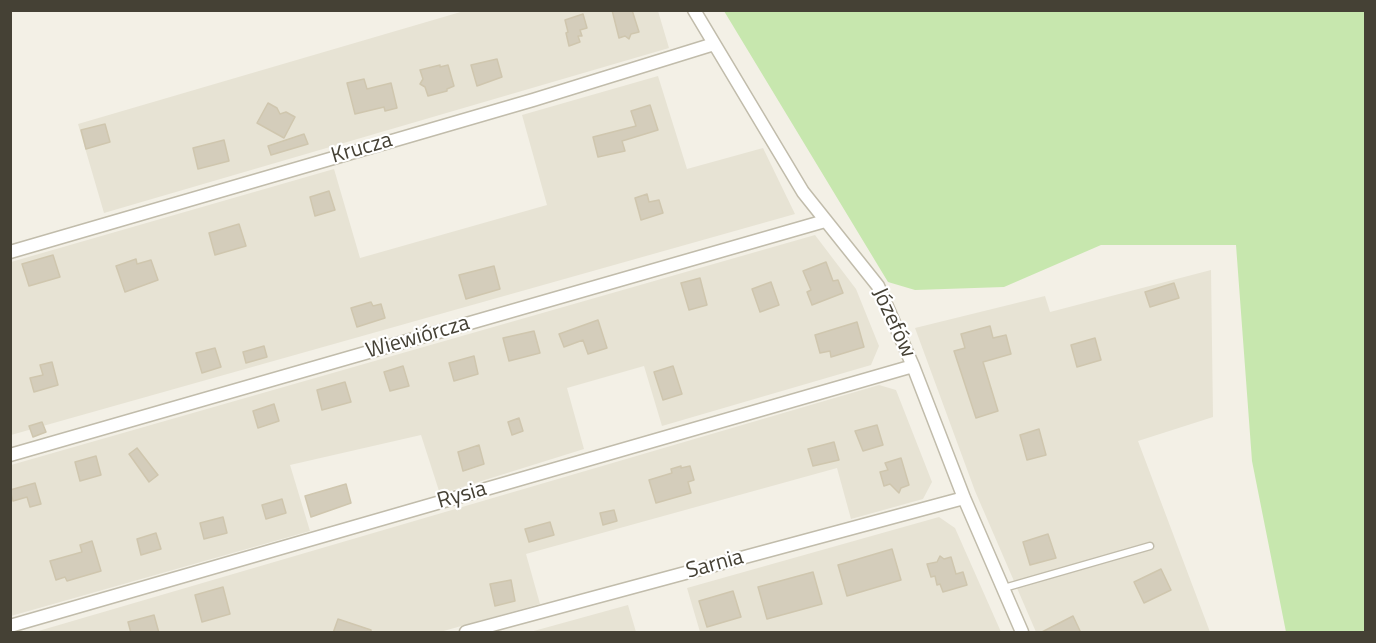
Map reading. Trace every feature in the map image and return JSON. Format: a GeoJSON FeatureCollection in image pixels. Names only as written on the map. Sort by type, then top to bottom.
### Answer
{"type":"FeatureCollection","features":[{"type":"Feature","properties":{"kind":"street","name":"Józefów"},"geometry":{"type":"LineString","coordinates":[[694,10],[803,192],[878,286],[913,366],[964,498],[1022,633]]}},
{"type":"Feature","properties":{"kind":"street","name":"Krucza"},"geometry":{"type":"LineString","coordinates":[[10,252],[533,100],[714,44]]}},
{"type":"Feature","properties":{"kind":"street","name":"Wiewiórcza"},"geometry":{"type":"LineString","coordinates":[[10,455],[825,221]]}},
{"type":"Feature","properties":{"kind":"street","name":"Rysia"},"geometry":{"type":"LineString","coordinates":[[10,626],[913,366]]}},
{"type":"Feature","properties":{"kind":"street","name":"Sarnia"},"geometry":{"type":"LineString","coordinates":[[466,633],[964,498]]}},
{"type":"Feature","properties":{"kind":"lane"},"geometry":{"type":"LineString","coordinates":[[1003,588],[1150,546]]}},
{"type":"Feature","properties":{"kind":"shaded area"},"geometry":{"type":"Polygon","coordinates":[[[464,11],[658,11],[669,48],[104,213],[78,124],[464,11]]]}},
{"type":"Feature","properties":{"kind":"shaded area"},"geometry":{"type":"Polygon","coordinates":[[[658,76],[687,169],[763,148],[795,214],[11,435],[11,262],[334,169],[360,258],[547,205],[522,115],[658,76]]]}},
{"type":"Feature","properties":{"kind":"shaded area"},"geometry":{"type":"Polygon","coordinates":[[[815,235],[856,289],[879,346],[871,365],[662,426],[644,366],[567,388],[584,449],[440,494],[421,435],[290,465],[310,531],[11,616],[11,465],[815,235]]]}},
{"type":"Feature","properties":{"kind":"shaded area"},"geometry":{"type":"Polygon","coordinates":[[[1211,270],[1213,417],[1138,441],[1210,632],[1036,632],[975,491],[915,328],[1045,296],[1050,312],[1211,270]]]}},
{"type":"Feature","properties":{"kind":"shaded area"},"geometry":{"type":"Polygon","coordinates":[[[879,385],[896,390],[932,482],[923,499],[851,519],[837,468],[526,554],[540,604],[440,632],[35,632],[879,385]]]}},
{"type":"Feature","properties":{"kind":"shaded area"},"geometry":{"type":"Polygon","coordinates":[[[939,517],[955,528],[1001,632],[700,632],[687,588],[939,517]]]}},
{"type":"Feature","properties":{"kind":"shaded area"},"geometry":{"type":"Polygon","coordinates":[[[628,605],[636,632],[530,632],[628,605]]]}},
{"type":"Feature","properties":{"kind":"green space"},"geometry":{"type":"Polygon","coordinates":[[[724,11],[1365,11],[1365,632],[1286,632],[1252,461],[1236,245],[1101,245],[1004,287],[915,290],[888,282],[724,11]]]}},
{"type":"Feature","properties":{"kind":"building"},"geometry":{"type":"Polygon","coordinates":[[[612,10],[632,10],[639,32],[631,34],[629,39],[625,36],[619,38],[612,10]]]}},
{"type":"Feature","properties":{"kind":"building"},"geometry":{"type":"Polygon","coordinates":[[[583,14],[587,28],[580,30],[582,36],[578,36],[580,42],[569,46],[565,20],[583,14]]]}},
{"type":"Feature","properties":{"kind":"building"},"geometry":{"type":"Polygon","coordinates":[[[497,59],[502,77],[477,86],[471,65],[497,59]]]}},
{"type":"Feature","properties":{"kind":"building"},"geometry":{"type":"Polygon","coordinates":[[[440,65],[440,67],[448,65],[454,86],[447,91],[428,96],[425,87],[420,84],[423,79],[420,70],[440,65]]]}},
{"type":"Feature","properties":{"kind":"building"},"geometry":{"type":"Polygon","coordinates":[[[364,79],[367,89],[391,83],[397,108],[385,111],[384,107],[355,114],[347,83],[364,79]]]}},
{"type":"Feature","properties":{"kind":"building"},"geometry":{"type":"Polygon","coordinates":[[[268,103],[277,108],[280,114],[286,112],[295,117],[284,138],[257,123],[268,103]]]}},
{"type":"Feature","properties":{"kind":"building"},"geometry":{"type":"Polygon","coordinates":[[[650,105],[658,130],[622,141],[625,151],[598,157],[593,137],[636,126],[631,111],[650,105]]]}},
{"type":"Feature","properties":{"kind":"building"},"geometry":{"type":"Polygon","coordinates":[[[105,124],[110,142],[86,149],[81,130],[105,124]]]}},
{"type":"Feature","properties":{"kind":"building"},"geometry":{"type":"Polygon","coordinates":[[[304,134],[308,144],[271,155],[268,146],[304,134]]]}},
{"type":"Feature","properties":{"kind":"building"},"geometry":{"type":"Polygon","coordinates":[[[224,140],[229,161],[198,169],[193,148],[224,140]]]}},
{"type":"Feature","properties":{"kind":"building"},"geometry":{"type":"Polygon","coordinates":[[[329,191],[335,210],[315,216],[310,197],[329,191]]]}},
{"type":"Feature","properties":{"kind":"building"},"geometry":{"type":"Polygon","coordinates":[[[647,194],[649,202],[659,200],[663,213],[641,220],[635,198],[647,194]]]}},
{"type":"Feature","properties":{"kind":"building"},"geometry":{"type":"Polygon","coordinates":[[[239,224],[246,246],[215,255],[209,233],[239,224]]]}},
{"type":"Feature","properties":{"kind":"building"},"geometry":{"type":"Polygon","coordinates":[[[53,255],[60,277],[29,286],[22,264],[53,255]]]}},
{"type":"Feature","properties":{"kind":"building"},"geometry":{"type":"Polygon","coordinates":[[[136,259],[137,264],[151,260],[158,280],[125,292],[116,266],[136,259]]]}},
{"type":"Feature","properties":{"kind":"building"},"geometry":{"type":"Polygon","coordinates":[[[826,262],[833,281],[838,280],[843,293],[812,305],[807,292],[811,290],[803,271],[826,262]]]}},
{"type":"Feature","properties":{"kind":"building"},"geometry":{"type":"Polygon","coordinates":[[[494,266],[500,289],[466,299],[459,275],[494,266]]]}},
{"type":"Feature","properties":{"kind":"building"},"geometry":{"type":"Polygon","coordinates":[[[700,278],[707,305],[689,310],[681,283],[700,278]]]}},
{"type":"Feature","properties":{"kind":"building"},"geometry":{"type":"Polygon","coordinates":[[[771,282],[779,305],[760,312],[752,289],[771,282]]]}},
{"type":"Feature","properties":{"kind":"building"},"geometry":{"type":"Polygon","coordinates":[[[1174,283],[1179,298],[1150,307],[1145,292],[1174,283]]]}},
{"type":"Feature","properties":{"kind":"building"},"geometry":{"type":"Polygon","coordinates":[[[371,302],[373,306],[381,304],[385,318],[357,327],[351,308],[371,302]]]}},
{"type":"Feature","properties":{"kind":"building"},"geometry":{"type":"Polygon","coordinates":[[[598,320],[607,348],[588,354],[583,340],[564,347],[559,334],[598,320]]]}},
{"type":"Feature","properties":{"kind":"building"},"geometry":{"type":"Polygon","coordinates":[[[857,322],[864,347],[831,357],[830,351],[820,353],[815,335],[857,322]]]}},
{"type":"Feature","properties":{"kind":"building"},"geometry":{"type":"Polygon","coordinates":[[[990,326],[993,338],[1006,335],[1011,354],[983,362],[998,411],[976,418],[954,351],[965,348],[961,334],[990,326]]]}},
{"type":"Feature","properties":{"kind":"building"},"geometry":{"type":"Polygon","coordinates":[[[534,331],[540,353],[509,361],[503,338],[534,331]]]}},
{"type":"Feature","properties":{"kind":"building"},"geometry":{"type":"Polygon","coordinates":[[[1095,338],[1101,360],[1077,367],[1071,345],[1095,338]]]}},
{"type":"Feature","properties":{"kind":"building"},"geometry":{"type":"Polygon","coordinates":[[[264,346],[267,357],[246,363],[243,352],[264,346]]]}},
{"type":"Feature","properties":{"kind":"building"},"geometry":{"type":"Polygon","coordinates":[[[215,348],[221,367],[202,373],[196,353],[215,348]]]}},
{"type":"Feature","properties":{"kind":"building"},"geometry":{"type":"Polygon","coordinates":[[[474,356],[478,374],[454,381],[449,363],[474,356]]]}},
{"type":"Feature","properties":{"kind":"building"},"geometry":{"type":"Polygon","coordinates":[[[52,362],[58,385],[34,392],[30,378],[43,375],[40,365],[52,362]]]}},
{"type":"Feature","properties":{"kind":"building"},"geometry":{"type":"Polygon","coordinates":[[[403,366],[409,386],[390,391],[384,372],[403,366]]]}},
{"type":"Feature","properties":{"kind":"building"},"geometry":{"type":"Polygon","coordinates":[[[673,366],[682,394],[663,400],[654,372],[673,366]]]}},
{"type":"Feature","properties":{"kind":"building"},"geometry":{"type":"Polygon","coordinates":[[[345,382],[351,402],[322,410],[317,390],[345,382]]]}},
{"type":"Feature","properties":{"kind":"building"},"geometry":{"type":"Polygon","coordinates":[[[274,404],[279,421],[258,428],[253,411],[274,404]]]}},
{"type":"Feature","properties":{"kind":"building"},"geometry":{"type":"Polygon","coordinates":[[[519,418],[523,431],[512,435],[508,422],[519,418]]]}},
{"type":"Feature","properties":{"kind":"building"},"geometry":{"type":"Polygon","coordinates":[[[42,422],[46,432],[33,437],[29,426],[42,422]]]}},
{"type":"Feature","properties":{"kind":"building"},"geometry":{"type":"Polygon","coordinates":[[[877,425],[883,445],[863,451],[855,431],[877,425]]]}},
{"type":"Feature","properties":{"kind":"building"},"geometry":{"type":"Polygon","coordinates":[[[1039,429],[1046,455],[1027,460],[1020,435],[1039,429]]]}},
{"type":"Feature","properties":{"kind":"building"},"geometry":{"type":"Polygon","coordinates":[[[834,442],[839,460],[813,466],[808,449],[834,442]]]}},
{"type":"Feature","properties":{"kind":"building"},"geometry":{"type":"Polygon","coordinates":[[[479,445],[484,464],[463,471],[458,452],[479,445]]]}},
{"type":"Feature","properties":{"kind":"building"},"geometry":{"type":"Polygon","coordinates":[[[137,448],[158,475],[149,482],[129,454],[137,448]]]}},
{"type":"Feature","properties":{"kind":"building"},"geometry":{"type":"Polygon","coordinates":[[[96,456],[101,475],[80,481],[75,462],[96,456]]]}},
{"type":"Feature","properties":{"kind":"building"},"geometry":{"type":"Polygon","coordinates":[[[901,458],[909,485],[901,488],[899,493],[890,484],[884,486],[880,472],[888,470],[885,463],[901,458]]]}},
{"type":"Feature","properties":{"kind":"building"},"geometry":{"type":"Polygon","coordinates":[[[681,466],[681,468],[690,466],[694,480],[688,482],[691,493],[656,503],[649,480],[672,473],[671,469],[681,466]]]}},
{"type":"Feature","properties":{"kind":"building"},"geometry":{"type":"Polygon","coordinates":[[[35,483],[41,504],[30,507],[27,497],[13,501],[10,490],[35,483]]]}},
{"type":"Feature","properties":{"kind":"building"},"geometry":{"type":"Polygon","coordinates":[[[346,484],[351,503],[311,517],[305,496],[346,484]]]}},
{"type":"Feature","properties":{"kind":"building"},"geometry":{"type":"Polygon","coordinates":[[[282,499],[286,513],[266,519],[262,505],[282,499]]]}},
{"type":"Feature","properties":{"kind":"building"},"geometry":{"type":"Polygon","coordinates":[[[614,510],[617,521],[603,525],[600,513],[614,510]]]}},
{"type":"Feature","properties":{"kind":"building"},"geometry":{"type":"Polygon","coordinates":[[[223,517],[227,533],[204,539],[200,523],[223,517]]]}},
{"type":"Feature","properties":{"kind":"building"},"geometry":{"type":"Polygon","coordinates":[[[550,522],[554,535],[529,542],[525,529],[550,522]]]}},
{"type":"Feature","properties":{"kind":"building"},"geometry":{"type":"Polygon","coordinates":[[[156,533],[161,549],[141,555],[137,539],[156,533]]]}},
{"type":"Feature","properties":{"kind":"building"},"geometry":{"type":"Polygon","coordinates":[[[1048,534],[1056,558],[1030,565],[1023,542],[1048,534]]]}},
{"type":"Feature","properties":{"kind":"building"},"geometry":{"type":"Polygon","coordinates":[[[92,541],[101,571],[67,581],[65,577],[56,580],[50,561],[82,552],[80,545],[92,541]]]}},
{"type":"Feature","properties":{"kind":"building"},"geometry":{"type":"Polygon","coordinates":[[[892,549],[901,580],[847,596],[838,565],[892,549]]]}},
{"type":"Feature","properties":{"kind":"building"},"geometry":{"type":"Polygon","coordinates":[[[940,556],[944,559],[951,557],[956,574],[963,572],[967,585],[943,592],[940,584],[937,585],[935,576],[931,577],[927,564],[937,562],[940,556]]]}},
{"type":"Feature","properties":{"kind":"building"},"geometry":{"type":"Polygon","coordinates":[[[1161,569],[1171,590],[1144,603],[1134,582],[1161,569]]]}},
{"type":"Feature","properties":{"kind":"building"},"geometry":{"type":"Polygon","coordinates":[[[813,572],[822,604],[767,619],[758,587],[813,572]]]}},
{"type":"Feature","properties":{"kind":"building"},"geometry":{"type":"Polygon","coordinates":[[[511,580],[515,601],[495,606],[490,584],[511,580]]]}},
{"type":"Feature","properties":{"kind":"building"},"geometry":{"type":"Polygon","coordinates":[[[223,587],[230,614],[202,622],[195,595],[223,587]]]}},
{"type":"Feature","properties":{"kind":"building"},"geometry":{"type":"Polygon","coordinates":[[[733,591],[741,617],[707,627],[699,601],[733,591]]]}},
{"type":"Feature","properties":{"kind":"building"},"geometry":{"type":"Polygon","coordinates":[[[154,615],[159,633],[131,633],[128,622],[154,615]]]}},
{"type":"Feature","properties":{"kind":"building"},"geometry":{"type":"Polygon","coordinates":[[[1073,616],[1081,633],[1040,633],[1073,616]]]}},
{"type":"Feature","properties":{"kind":"building"},"geometry":{"type":"Polygon","coordinates":[[[338,619],[371,630],[371,633],[333,633],[338,619]]]}}]}
